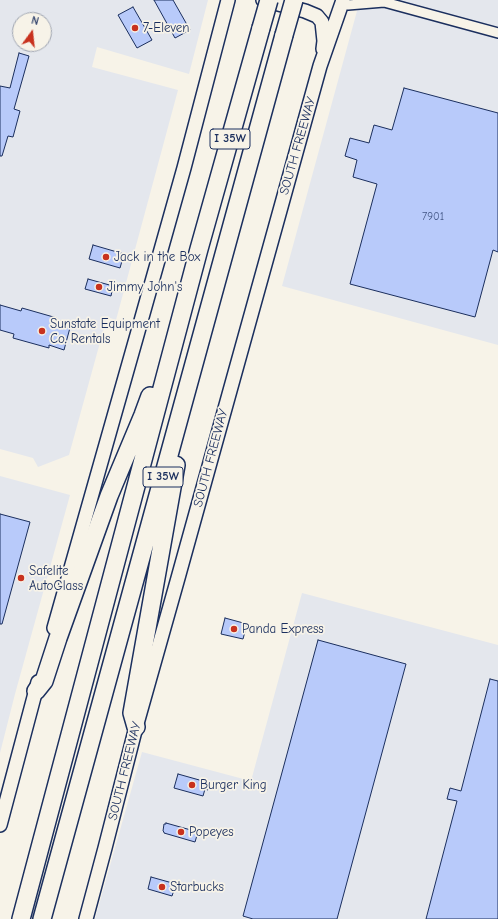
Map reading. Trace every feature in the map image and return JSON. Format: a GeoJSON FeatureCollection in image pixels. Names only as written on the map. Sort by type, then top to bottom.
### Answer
{"type":"FeatureCollection","features":[{"type":"Feature","properties":{"kind":"highway","name":"I 35W"},"geometry":{"type":"LineString","coordinates":[[21,919],[199,249],[269,0]]}},
{"type":"Feature","properties":{"kind":"highway","name":"I 35W"},"geometry":{"type":"LineString","coordinates":[[42,919],[294,0]]}},
{"type":"Feature","properties":{"kind":"highway"},"geometry":{"type":"LineString","coordinates":[[36,691],[44,680],[109,496],[149,399],[189,264],[199,249]]}},
{"type":"Feature","properties":{"kind":"highway"},"geometry":{"type":"LineString","coordinates":[[136,727],[132,713],[175,470],[199,370],[199,343]]}},
{"type":"Feature","properties":{"kind":"main road"},"geometry":{"type":"LineString","coordinates":[[0,825],[36,691],[140,323],[228,0]]}},
{"type":"Feature","properties":{"kind":"main road"},"geometry":{"type":"LineString","coordinates":[[223,21],[239,0]]}},
{"type":"Feature","properties":{"kind":"main road"},"geometry":{"type":"LineString","coordinates":[[263,0],[305,11],[317,16],[322,22],[324,41],[320,66]]}},
{"type":"Feature","properties":{"kind":"main road","name":"SOUTH FREEWAY"},"geometry":{"type":"LineString","coordinates":[[86,917],[136,727],[339,1]]}},
{"type":"Feature","properties":{"kind":"street"},"geometry":{"type":"LineString","coordinates":[[339,1],[348,5],[382,1],[498,33]]}},
{"type":"Feature","properties":{"kind":"shaded area"},"geometry":{"type":"Polygon","coordinates":[[[0,0],[208,0],[189,74],[97,47],[92,67],[178,90],[116,320],[107,317],[69,455],[38,467],[33,458],[0,449],[0,0]]]}},
{"type":"Feature","properties":{"kind":"shaded area"},"geometry":{"type":"Polygon","coordinates":[[[360,0],[498,0],[498,345],[282,286],[360,0]]]}},
{"type":"Feature","properties":{"kind":"shaded area"},"geometry":{"type":"Polygon","coordinates":[[[0,476],[70,495],[0,753],[0,476]]]}},
{"type":"Feature","properties":{"kind":"shaded area"},"geometry":{"type":"Polygon","coordinates":[[[302,593],[498,645],[498,919],[95,919],[142,752],[251,781],[302,593]]]}},
{"type":"Feature","properties":{"kind":"building"},"geometry":{"type":"Polygon","coordinates":[[[154,0],[173,0],[190,30],[175,38],[154,0]]]}},
{"type":"Feature","properties":{"kind":"building","name":"7-Eleven"},"geometry":{"type":"Polygon","coordinates":[[[133,7],[152,40],[137,48],[118,15],[133,7]]]}},
{"type":"Feature","properties":{"kind":"building"},"geometry":{"type":"Polygon","coordinates":[[[19,53],[29,56],[14,109],[20,111],[13,137],[8,136],[2,156],[0,156],[0,86],[10,88],[19,53]]]}},
{"type":"Feature","properties":{"kind":"building"},"geometry":{"type":"Polygon","coordinates":[[[404,88],[498,113],[498,252],[493,250],[475,317],[350,284],[377,184],[353,177],[357,160],[345,156],[350,138],[369,143],[374,125],[392,130],[404,88]]]}},
{"type":"Feature","properties":{"kind":"building","name":"Jack in the Box"},"geometry":{"type":"Polygon","coordinates":[[[93,245],[124,254],[120,268],[89,259],[93,245]]]}},
{"type":"Feature","properties":{"kind":"building","name":"Jimmy John's"},"geometry":{"type":"Polygon","coordinates":[[[88,279],[113,286],[111,296],[85,289],[88,279]]]}},
{"type":"Feature","properties":{"kind":"building","name":"Sunstate Equipment Co. Rentals"},"geometry":{"type":"Polygon","coordinates":[[[0,305],[21,311],[22,308],[57,318],[56,320],[71,324],[64,350],[49,345],[49,348],[13,338],[14,334],[0,330],[0,305]]]}},
{"type":"Feature","properties":{"kind":"building"},"geometry":{"type":"Polygon","coordinates":[[[0,514],[30,522],[2,624],[0,624],[0,514]]]}},
{"type":"Feature","properties":{"kind":"building","name":"Panda Express"},"geometry":{"type":"Polygon","coordinates":[[[225,618],[247,624],[243,639],[221,634],[225,618]]]}},
{"type":"Feature","properties":{"kind":"building"},"geometry":{"type":"Polygon","coordinates":[[[318,640],[406,664],[337,919],[253,919],[243,916],[318,640]]]}},
{"type":"Feature","properties":{"kind":"building"},"geometry":{"type":"Polygon","coordinates":[[[490,679],[498,681],[498,919],[426,919],[457,801],[447,799],[450,788],[461,791],[490,679]]]}},
{"type":"Feature","properties":{"kind":"building","name":"Burger King"},"geometry":{"type":"Polygon","coordinates":[[[178,774],[210,783],[208,790],[205,789],[203,796],[174,788],[178,774]]]}},
{"type":"Feature","properties":{"kind":"building","name":"Popeyes"},"geometry":{"type":"Polygon","coordinates":[[[166,823],[198,832],[195,842],[164,833],[164,824],[166,823]]]}},
{"type":"Feature","properties":{"kind":"building","name":"Starbucks"},"geometry":{"type":"Polygon","coordinates":[[[151,877],[176,884],[172,896],[148,889],[151,877]]]}},
{"type":"Feature","properties":{"kind":"place","name":"7-Eleven"},"geometry":{"type":"Point","coordinates":[135,28]}},
{"type":"Feature","properties":{"kind":"place","name":"Jack in the Box"},"geometry":{"type":"Point","coordinates":[106,257]}},
{"type":"Feature","properties":{"kind":"place","name":"Jimmy John's"},"geometry":{"type":"Point","coordinates":[99,287]}},
{"type":"Feature","properties":{"kind":"place","name":"Sunstate Equipment Co. Rentals"},"geometry":{"type":"Point","coordinates":[42,331]}},
{"type":"Feature","properties":{"kind":"place","name":"Safelite AutoGlass"},"geometry":{"type":"Point","coordinates":[21,578]}},
{"type":"Feature","properties":{"kind":"place","name":"Panda Express"},"geometry":{"type":"Point","coordinates":[234,629]}},
{"type":"Feature","properties":{"kind":"place","name":"Burger King"},"geometry":{"type":"Point","coordinates":[192,785]}},
{"type":"Feature","properties":{"kind":"place","name":"Popeyes"},"geometry":{"type":"Point","coordinates":[181,832]}},
{"type":"Feature","properties":{"kind":"place","name":"Starbucks"},"geometry":{"type":"Point","coordinates":[162,887]}}]}
